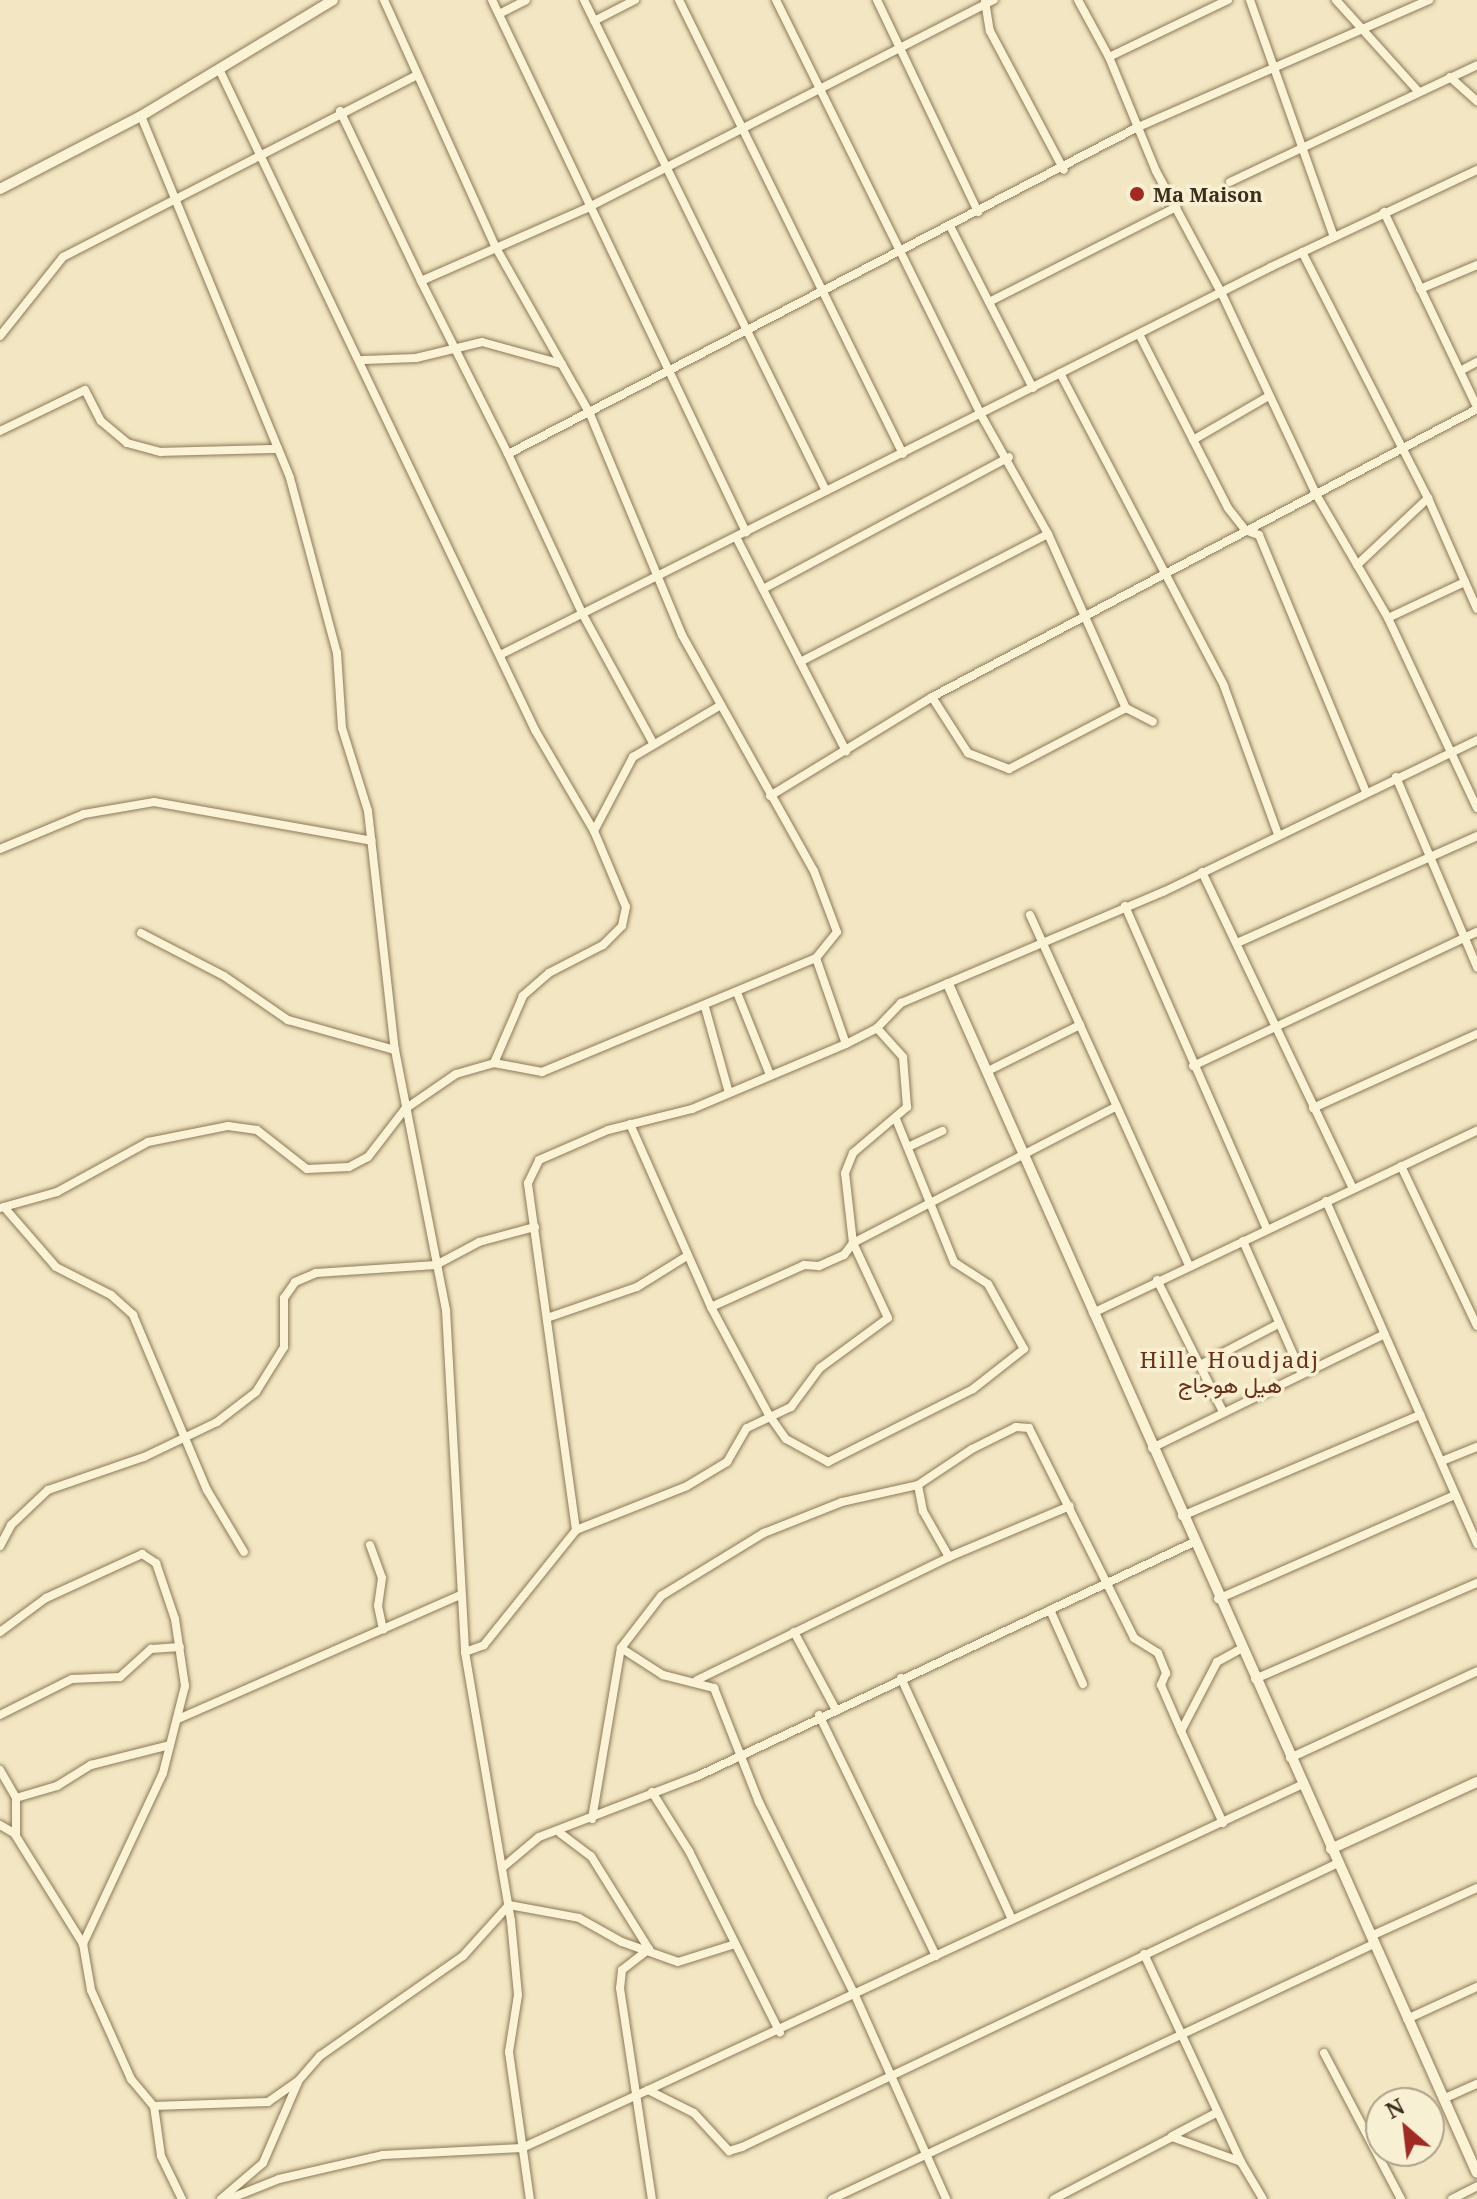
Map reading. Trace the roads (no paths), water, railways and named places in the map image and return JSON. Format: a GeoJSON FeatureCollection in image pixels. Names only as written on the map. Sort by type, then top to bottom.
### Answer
{"type":"FeatureCollection","features":[{"type":"Feature","properties":{"kind":"street"},"geometry":{"type":"LineString","coordinates":[[0,189],[141,116],[333,0]]}},
{"type":"Feature","properties":{"kind":"street"},"geometry":{"type":"LineString","coordinates":[[244,1552],[186,1436],[133,1315],[111,1295],[56,1267],[2,1207],[57,1192],[148,1142],[228,1126],[257,1130],[307,1169],[349,1167],[368,1157],[405,1109],[456,1074],[494,1063],[542,1072],[738,995],[816,958],[837,932],[814,871],[770,796],[655,578],[590,414],[495,246],[384,0]]}},
{"type":"Feature","properties":{"kind":"street"},"geometry":{"type":"LineString","coordinates":[[492,0],[587,208],[746,532]]}},
{"type":"Feature","properties":{"kind":"street"},"geometry":{"type":"LineString","coordinates":[[499,14],[526,0]]}},
{"type":"Feature","properties":{"kind":"street"},"geometry":{"type":"LineString","coordinates":[[584,0],[664,169],[826,491]]}},
{"type":"Feature","properties":{"kind":"street"},"geometry":{"type":"LineString","coordinates":[[594,21],[635,0]]}},
{"type":"Feature","properties":{"kind":"street"},"geometry":{"type":"LineString","coordinates":[[680,0],[903,454]]}},
{"type":"Feature","properties":{"kind":"street"},"geometry":{"type":"LineString","coordinates":[[776,0],[903,251],[981,415],[1009,457],[1048,534],[1081,617],[1126,708],[1153,722]]}},
{"type":"Feature","properties":{"kind":"street"},"geometry":{"type":"LineString","coordinates":[[877,0],[978,212]]}},
{"type":"Feature","properties":{"kind":"street"},"geometry":{"type":"LineString","coordinates":[[1078,0],[1109,57],[1136,128],[1221,292],[1317,496],[1388,618],[1477,808]]}},
{"type":"Feature","properties":{"kind":"street"},"geometry":{"type":"LineString","coordinates":[[1109,57],[1228,0]]}},
{"type":"Feature","properties":{"kind":"street"},"geometry":{"type":"LineString","coordinates":[[1250,0],[1306,145],[1334,237]]}},
{"type":"Feature","properties":{"kind":"street"},"geometry":{"type":"LineString","coordinates":[[1336,0],[1358,29],[1418,91]]}},
{"type":"Feature","properties":{"kind":"street"},"geometry":{"type":"LineString","coordinates":[[508,454],[1064,170],[1136,128],[1429,0]]}},
{"type":"Feature","properties":{"kind":"street"},"geometry":{"type":"LineString","coordinates":[[421,281],[587,208],[988,1],[990,31],[1064,170]]}},
{"type":"Feature","properties":{"kind":"street"},"geometry":{"type":"LineString","coordinates":[[1230,182],[1477,65]]}},
{"type":"Feature","properties":{"kind":"street"},"geometry":{"type":"LineString","coordinates":[[219,69],[363,360],[535,730],[594,831],[626,907],[622,926],[603,945],[535,982],[494,1063]]}},
{"type":"Feature","properties":{"kind":"street"},"geometry":{"type":"LineString","coordinates":[[0,336],[63,257],[176,200],[258,152],[417,75]]}},
{"type":"Feature","properties":{"kind":"street"},"geometry":{"type":"LineString","coordinates":[[1450,77],[1477,101]]}},
{"type":"Feature","properties":{"kind":"street"},"geometry":{"type":"LineString","coordinates":[[340,111],[583,615],[652,741]]}},
{"type":"Feature","properties":{"kind":"street"},"geometry":{"type":"LineString","coordinates":[[141,116],[278,449],[319,575],[337,653],[342,728],[357,765],[372,841],[395,1050],[436,1265],[452,1368],[465,1652],[509,1905],[518,1995],[509,2052],[530,2199]]}},
{"type":"Feature","properties":{"kind":"street"},"geometry":{"type":"LineString","coordinates":[[502,654],[1221,292],[1477,170]]}},
{"type":"Feature","properties":{"kind":"street"},"geometry":{"type":"LineString","coordinates":[[989,302],[1176,207]]}},
{"type":"Feature","properties":{"kind":"street"},"geometry":{"type":"LineString","coordinates":[[770,796],[932,697],[1245,530],[1317,496],[1477,408],[1384,212]]}},
{"type":"Feature","properties":{"kind":"street"},"geometry":{"type":"LineString","coordinates":[[950,226],[1033,388]]}},
{"type":"Feature","properties":{"kind":"street"},"geometry":{"type":"LineString","coordinates":[[1302,252],[1428,498],[1477,609]]}},
{"type":"Feature","properties":{"kind":"street"},"geometry":{"type":"LineString","coordinates":[[1420,289],[1477,265]]}},
{"type":"Feature","properties":{"kind":"street"},"geometry":{"type":"LineString","coordinates":[[1139,334],[1193,440],[1245,530],[1259,535],[1365,790]]}},
{"type":"Feature","properties":{"kind":"street"},"geometry":{"type":"LineString","coordinates":[[363,360],[455,351],[482,342],[563,364]]}},
{"type":"Feature","properties":{"kind":"street"},"geometry":{"type":"LineString","coordinates":[[1460,371],[1477,362]]}},
{"type":"Feature","properties":{"kind":"street"},"geometry":{"type":"LineString","coordinates":[[1060,373],[1224,686],[1278,834]]}},
{"type":"Feature","properties":{"kind":"street"},"geometry":{"type":"LineString","coordinates":[[3,430],[85,390],[101,421],[127,443],[161,452],[278,449]]}},
{"type":"Feature","properties":{"kind":"street"},"geometry":{"type":"LineString","coordinates":[[1193,440],[1269,396]]}},
{"type":"Feature","properties":{"kind":"street"},"geometry":{"type":"LineString","coordinates":[[763,589],[1009,457]]}},
{"type":"Feature","properties":{"kind":"street"},"geometry":{"type":"LineString","coordinates":[[1357,565],[1428,498]]}},
{"type":"Feature","properties":{"kind":"street"},"geometry":{"type":"LineString","coordinates":[[800,662],[1048,534]]}},
{"type":"Feature","properties":{"kind":"street"},"geometry":{"type":"LineString","coordinates":[[736,537],[846,751]]}},
{"type":"Feature","properties":{"kind":"street"},"geometry":{"type":"LineString","coordinates":[[1388,618],[1465,582]]}},
{"type":"Feature","properties":{"kind":"street"},"geometry":{"type":"LineString","coordinates":[[932,697],[968,753],[1009,769],[1126,708]]}},
{"type":"Feature","properties":{"kind":"street"},"geometry":{"type":"LineString","coordinates":[[594,831],[620,776],[652,741],[721,705]]}},
{"type":"Feature","properties":{"kind":"street"},"geometry":{"type":"LineString","coordinates":[[576,1530],[528,1183],[539,1160],[630,1124],[729,1093],[846,1044],[877,1028],[890,1009],[1202,872],[1365,790],[1477,740]]}},
{"type":"Feature","properties":{"kind":"street"},"geometry":{"type":"LineString","coordinates":[[1396,777],[1477,967]]}},
{"type":"Feature","properties":{"kind":"street"},"geometry":{"type":"LineString","coordinates":[[0,849],[84,814],[154,802],[372,841]]}},
{"type":"Feature","properties":{"kind":"street"},"geometry":{"type":"LineString","coordinates":[[1237,943],[1477,836]]}},
{"type":"Feature","properties":{"kind":"street"},"geometry":{"type":"LineString","coordinates":[[1202,872],[1353,1188]]}},
{"type":"Feature","properties":{"kind":"street"},"geometry":{"type":"LineString","coordinates":[[1125,906],[1267,1229]]}},
{"type":"Feature","properties":{"kind":"street"},"geometry":{"type":"LineString","coordinates":[[1030,915],[1189,1265]]}},
{"type":"Feature","properties":{"kind":"street"},"geometry":{"type":"LineString","coordinates":[[1193,1066],[1477,932]]}},
{"type":"Feature","properties":{"kind":"street"},"geometry":{"type":"LineString","coordinates":[[141,933],[224,976],[288,1020],[395,1050]]}},
{"type":"Feature","properties":{"kind":"street"},"geometry":{"type":"LineString","coordinates":[[816,958],[846,1044]]}},
{"type":"Feature","properties":{"kind":"street"},"geometry":{"type":"LineString","coordinates":[[948,984],[1025,1150],[1150,1449],[1438,2087]]}},
{"type":"Feature","properties":{"kind":"street"},"geometry":{"type":"LineString","coordinates":[[738,995],[770,1075]]}},
{"type":"Feature","properties":{"kind":"street"},"geometry":{"type":"LineString","coordinates":[[705,1007],[729,1093]]}},
{"type":"Feature","properties":{"kind":"street"},"geometry":{"type":"LineString","coordinates":[[988,1071],[1080,1025]]}},
{"type":"Feature","properties":{"kind":"street"},"geometry":{"type":"LineString","coordinates":[[465,1652],[484,1645],[576,1530],[687,1486],[727,1462],[747,1428],[791,1407],[820,1368],[888,1318],[853,1243],[845,1173],[853,1153],[907,1107],[903,1057],[877,1028]]}},
{"type":"Feature","properties":{"kind":"street"},"geometry":{"type":"LineString","coordinates":[[1313,1108],[1477,1034]]}},
{"type":"Feature","properties":{"kind":"street"},"geometry":{"type":"LineString","coordinates":[[711,1307],[804,1265],[819,1266],[853,1243],[1025,1150],[1117,1106]]}},
{"type":"Feature","properties":{"kind":"street"},"geometry":{"type":"LineString","coordinates":[[630,1124],[711,1307],[769,1415],[786,1439],[821,1460],[835,1461],[973,1389],[1021,1355],[1020,1339],[988,1284],[954,1262],[933,1202],[896,1119]]}},
{"type":"Feature","properties":{"kind":"street"},"geometry":{"type":"LineString","coordinates":[[908,1147],[942,1131]]}},
{"type":"Feature","properties":{"kind":"street"},"geometry":{"type":"LineString","coordinates":[[1093,1313],[1157,1280],[1477,1131]]}},
{"type":"Feature","properties":{"kind":"street"},"geometry":{"type":"LineString","coordinates":[[1401,1166],[1477,1326]]}},
{"type":"Feature","properties":{"kind":"street"},"geometry":{"type":"LineString","coordinates":[[1326,1201],[1477,1544]]}},
{"type":"Feature","properties":{"kind":"street"},"geometry":{"type":"LineString","coordinates":[[0,1546],[11,1525],[48,1490],[217,1422],[265,1381],[284,1347],[284,1298],[295,1282],[316,1273],[436,1265],[479,1242],[535,1227]]}},
{"type":"Feature","properties":{"kind":"street"},"geometry":{"type":"LineString","coordinates":[[1243,1241],[1302,1374]]}},
{"type":"Feature","properties":{"kind":"street"},"geometry":{"type":"LineString","coordinates":[[547,1318],[637,1287],[687,1256]]}},
{"type":"Feature","properties":{"kind":"street"},"geometry":{"type":"LineString","coordinates":[[1157,1280],[1223,1412]]}},
{"type":"Feature","properties":{"kind":"street"},"geometry":{"type":"LineString","coordinates":[[1200,1365],[1278,1324]]}},
{"type":"Feature","properties":{"kind":"street"},"geometry":{"type":"LineString","coordinates":[[1150,1449],[1385,1334]]}},
{"type":"Feature","properties":{"kind":"street"},"geometry":{"type":"LineString","coordinates":[[1181,1517],[1420,1415]]}},
{"type":"Feature","properties":{"kind":"street"},"geometry":{"type":"LineString","coordinates":[[592,1819],[621,1648],[661,1596],[764,1533],[842,1502],[918,1485],[1016,1427],[1029,1428],[1134,1638],[1158,1653],[1166,1673],[1161,1685],[1223,1823]]}},
{"type":"Feature","properties":{"kind":"street"},"geometry":{"type":"LineString","coordinates":[[1442,1461],[1477,1447]]}},
{"type":"Feature","properties":{"kind":"street"},"geometry":{"type":"LineString","coordinates":[[918,1485],[923,1511],[949,1557]]}},
{"type":"Feature","properties":{"kind":"street"},"geometry":{"type":"LineString","coordinates":[[1218,1599],[1455,1495]]}},
{"type":"Feature","properties":{"kind":"street"},"geometry":{"type":"LineString","coordinates":[[697,1680],[949,1557],[1070,1506]]}},
{"type":"Feature","properties":{"kind":"street"},"geometry":{"type":"LineString","coordinates":[[502,1868],[527,1843],[560,1833],[652,1792],[1192,1543]]}},
{"type":"Feature","properties":{"kind":"street"},"geometry":{"type":"LineString","coordinates":[[370,1545],[382,1578],[378,1606],[383,1629]]}},
{"type":"Feature","properties":{"kind":"street"},"geometry":{"type":"LineString","coordinates":[[0,1632],[46,1598],[142,1554],[156,1563],[180,1647],[185,1686],[170,1745],[83,1944],[83,1966],[107,2031],[131,2079],[154,2106],[161,2156],[182,2199]]}},
{"type":"Feature","properties":{"kind":"street"},"geometry":{"type":"LineString","coordinates":[[1255,1679],[1477,1583]]}},
{"type":"Feature","properties":{"kind":"street"},"geometry":{"type":"LineString","coordinates":[[178,1719],[461,1595]]}},
{"type":"Feature","properties":{"kind":"street"},"geometry":{"type":"LineString","coordinates":[[1050,1610],[1083,1684]]}},
{"type":"Feature","properties":{"kind":"street"},"geometry":{"type":"LineString","coordinates":[[794,1632],[835,1708]]}},
{"type":"Feature","properties":{"kind":"street"},"geometry":{"type":"LineString","coordinates":[[0,1715],[72,1679],[120,1677],[151,1649],[180,1647]]}},
{"type":"Feature","properties":{"kind":"street"},"geometry":{"type":"LineString","coordinates":[[621,1648],[663,1675],[697,1680],[714,1688],[737,1753],[854,1993],[946,2199]]}},
{"type":"Feature","properties":{"kind":"street"},"geometry":{"type":"LineString","coordinates":[[1181,1731],[1217,1662],[1242,1648]]}},
{"type":"Feature","properties":{"kind":"street"},"geometry":{"type":"LineString","coordinates":[[1290,1758],[1477,1671]]}},
{"type":"Feature","properties":{"kind":"street"},"geometry":{"type":"LineString","coordinates":[[901,1678],[1012,1919]]}},
{"type":"Feature","properties":{"kind":"street"},"geometry":{"type":"LineString","coordinates":[[819,1715],[936,1956]]}},
{"type":"Feature","properties":{"kind":"street"},"geometry":{"type":"LineString","coordinates":[[16,1798],[57,1786],[91,1765],[170,1745]]}},
{"type":"Feature","properties":{"kind":"street"},"geometry":{"type":"LineString","coordinates":[[0,1770],[16,1798],[15,1835]]}},
{"type":"Feature","properties":{"kind":"street"},"geometry":{"type":"LineString","coordinates":[[1331,1849],[1477,1782]]}},
{"type":"Feature","properties":{"kind":"street"},"geometry":{"type":"LineString","coordinates":[[229,2199],[279,2179],[383,2155],[522,2148],[636,2094],[780,2033],[854,1993],[1301,1785]]}},
{"type":"Feature","properties":{"kind":"street"},"geometry":{"type":"LineString","coordinates":[[652,1792],[780,2033]]}},
{"type":"Feature","properties":{"kind":"street"},"geometry":{"type":"LineString","coordinates":[[0,1825],[15,1835],[83,1944]]}},
{"type":"Feature","properties":{"kind":"street"},"geometry":{"type":"LineString","coordinates":[[560,1833],[591,1856],[649,1949]]}},
{"type":"Feature","properties":{"kind":"street"},"geometry":{"type":"LineString","coordinates":[[648,2090],[694,2113],[729,2151],[1338,1863]]}},
{"type":"Feature","properties":{"kind":"street"},"geometry":{"type":"LineString","coordinates":[[832,2199],[853,2194],[924,2155],[1185,2035],[1477,1888]]}},
{"type":"Feature","properties":{"kind":"street"},"geometry":{"type":"LineString","coordinates":[[509,1905],[579,1918],[686,1963],[735,1944]]}},
{"type":"Feature","properties":{"kind":"street"},"geometry":{"type":"LineString","coordinates":[[154,2106],[268,2102],[299,2080],[336,2042],[463,1956],[509,1905]]}},
{"type":"Feature","properties":{"kind":"street"},"geometry":{"type":"LineString","coordinates":[[649,1949],[622,1970],[620,1988],[652,2199]]}},
{"type":"Feature","properties":{"kind":"street"},"geometry":{"type":"LineString","coordinates":[[1144,1954],[1185,2035],[1216,2113],[1263,2199]]}},
{"type":"Feature","properties":{"kind":"street"},"geometry":{"type":"LineString","coordinates":[[1407,2019],[1477,1987]]}},
{"type":"Feature","properties":{"kind":"street"},"geometry":{"type":"LineString","coordinates":[[1324,2053],[1401,2199]]}},
{"type":"Feature","properties":{"kind":"street"},"geometry":{"type":"LineString","coordinates":[[221,2199],[263,2163],[299,2080]]}},
{"type":"Feature","properties":{"kind":"street"},"geometry":{"type":"LineString","coordinates":[[1445,2098],[1477,2084]]}},
{"type":"Feature","properties":{"kind":"street"},"geometry":{"type":"LineString","coordinates":[[1445,2103],[1477,2173]]}},
{"type":"Feature","properties":{"kind":"street"},"geometry":{"type":"LineString","coordinates":[[1054,2199],[1216,2113]]}},
{"type":"Feature","properties":{"kind":"street"},"geometry":{"type":"LineString","coordinates":[[1172,2137],[1241,2162]]}},
{"type":"Feature","properties":{"kind":"street"},"geometry":{"type":"LineString","coordinates":[[1452,2199],[1477,2186]]}},
{"type":"Feature","properties":{"kind":"place","name":"Ma Maison"},"geometry":{"type":"Point","coordinates":[1137,194]}},
{"type":"Feature","properties":{"kind":"district","name":"Hille Houdjadj هيل هوجاج"},"geometry":{"type":"Point","coordinates":[1230,1372]}}]}
